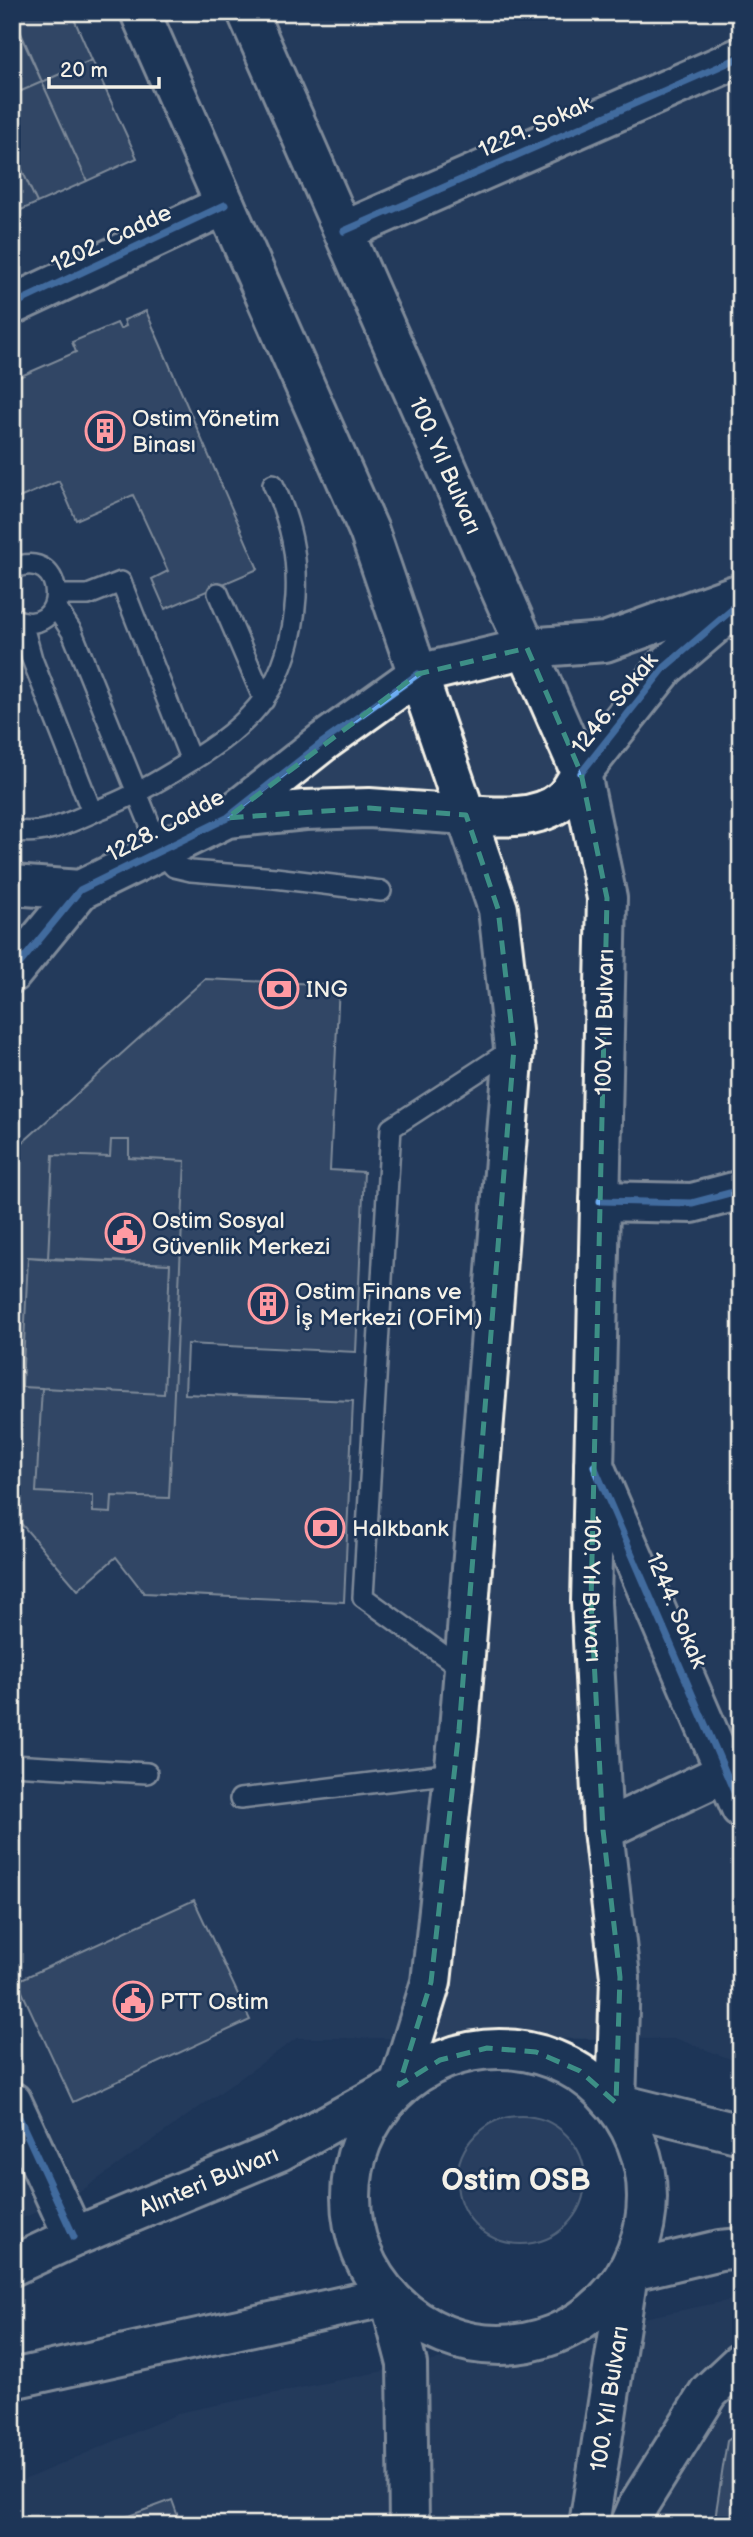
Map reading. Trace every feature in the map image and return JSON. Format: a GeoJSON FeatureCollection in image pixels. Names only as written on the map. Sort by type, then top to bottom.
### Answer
{"type":"FeatureCollection","features":[{"type":"Feature","properties":{"kind":"main road"},"geometry":{"type":"LineString","coordinates":[[139,12],[369,531],[498,909],[514,1048],[464,1670],[430,1982],[399,2085],[368,2124],[351,2172],[351,2222],[368,2269],[390,2296],[436,2332],[479,2344],[522,2344],[564,2331],[592,2313],[601,2306],[628,2272],[645,2231],[649,2186],[638,2142],[616,2103]]}},
{"type":"Feature","properties":{"kind":"main road","name":"100. Yıl Bulvarı"},"geometry":{"type":"LineString","coordinates":[[247,12],[581,774],[607,898],[591,1602],[603,1830],[620,1977],[616,2103]]}},
{"type":"Feature","properties":{"kind":"main road","name":"1229. Sokak"},"geometry":{"type":"LineString","coordinates":[[344,231],[741,57]]}},
{"type":"Feature","properties":{"kind":"main road","name":"1202. Cadde"},"geometry":{"type":"LineString","coordinates":[[12,304],[225,205]]}},
{"type":"Feature","properties":{"kind":"main road","name":"1246. Sokak"},"geometry":{"type":"LineString","coordinates":[[418,674],[527,648],[605,642],[741,593]]}},
{"type":"Feature","properties":{"kind":"main road","name":"1246. Sokak"},"geometry":{"type":"LineString","coordinates":[[466,815],[499,818],[531,814],[562,801],[665,667],[741,602]]}},
{"type":"Feature","properties":{"kind":"main road","name":"1228. Cadde"},"geometry":{"type":"LineString","coordinates":[[12,973],[80,890],[227,818],[323,742],[418,674]]}},
{"type":"Feature","properties":{"kind":"main road","name":"1228. Cadde"},"geometry":{"type":"LineString","coordinates":[[227,818],[305,810],[369,808],[466,815]]}},
{"type":"Feature","properties":{"kind":"main road"},"geometry":{"type":"LineString","coordinates":[[12,885],[80,890]]}},
{"type":"Feature","properties":{"kind":"main road"},"geometry":{"type":"LineString","coordinates":[[600,1201],[692,1203],[741,1190]]}},
{"type":"Feature","properties":{"kind":"main road","name":"1244. Sokak"},"geometry":{"type":"LineString","coordinates":[[594,1466],[733,1769],[741,1808]]}},
{"type":"Feature","properties":{"kind":"main road"},"geometry":{"type":"LineString","coordinates":[[603,1830],[733,1769]]}},
{"type":"Feature","properties":{"kind":"main road","name":"Alınteri Bulvarı"},"geometry":{"type":"LineString","coordinates":[[12,2266],[74,2237],[280,2151],[440,2060],[487,2048],[536,2052],[580,2071],[616,2103]]}},
{"type":"Feature","properties":{"kind":"main road"},"geometry":{"type":"LineString","coordinates":[[12,2102],[74,2237]]}},
{"type":"Feature","properties":{"kind":"main road"},"geometry":{"type":"LineString","coordinates":[[616,2103],[741,2134]]}},
{"type":"Feature","properties":{"kind":"main road"},"geometry":{"type":"LineString","coordinates":[[628,2272],[720,2249],[741,2248]]}},
{"type":"Feature","properties":{"kind":"main road","name":"100. Yıl Bulvarı"},"geometry":{"type":"LineString","coordinates":[[589,2525],[628,2272]]}},
{"type":"Feature","properties":{"kind":"main road"},"geometry":{"type":"LineString","coordinates":[[12,2379],[390,2296]]}},
{"type":"Feature","properties":{"kind":"main road"},"geometry":{"type":"LineString","coordinates":[[390,2296],[407,2364],[409,2525]]}},
{"type":"Feature","properties":{"kind":"main road"},"geometry":{"type":"LineString","coordinates":[[630,2525],[639,2504],[709,2392],[741,2362]]}},
{"type":"Feature","properties":{"kind":"lane"},"geometry":{"type":"LineString","coordinates":[[12,830],[38,834],[137,794],[228,738],[264,700],[287,650],[297,580],[291,530],[273,484]]}},
{"type":"Feature","properties":{"kind":"lane"},"geometry":{"type":"LineString","coordinates":[[12,569],[22,565],[35,565],[47,571],[55,582],[56,600],[72,632],[161,852],[174,867],[191,872],[275,878],[380,891]]}},
{"type":"Feature","properties":{"kind":"lane"},"geometry":{"type":"LineString","coordinates":[[56,600],[88,594],[121,582],[191,761]]}},
{"type":"Feature","properties":{"kind":"lane"},"geometry":{"type":"LineString","coordinates":[[218,593],[264,700]]}},
{"type":"Feature","properties":{"kind":"lane"},"geometry":{"type":"LineString","coordinates":[[56,600],[47,616],[19,632],[92,812]]}},
{"type":"Feature","properties":{"kind":"lane"},"geometry":{"type":"LineString","coordinates":[[464,1670],[363,1597],[391,1128],[514,1048]]}},
{"type":"Feature","properties":{"kind":"lane"},"geometry":{"type":"LineString","coordinates":[[12,1765],[147,1773]]}},
{"type":"Feature","properties":{"kind":"lane"},"geometry":{"type":"LineString","coordinates":[[240,1799],[453,1773]]}},
{"type":"Feature","properties":{"kind":"highlighted area"},"geometry":{"type":"Polygon","coordinates":[[[527,648],[581,773],[607,898],[591,1602],[603,1830],[620,1977],[616,2103],[580,2071],[536,2052],[487,2048],[440,2060],[399,2085],[431,1982],[459,1730],[514,1048],[498,909],[466,815],[369,808],[227,818],[418,674],[527,648]]]}},
{"type":"Feature","properties":{"kind":"shaded area"},"geometry":{"type":"Polygon","coordinates":[[[12,12],[741,12],[741,2063],[677,2039],[297,2038],[77,2194],[12,2223],[12,12]]]}},
{"type":"Feature","properties":{"kind":"shaded area"},"geometry":{"type":"Polygon","coordinates":[[[521,2116],[545,2121],[566,2135],[580,2156],[585,2180],[580,2204],[566,2225],[545,2239],[521,2244],[497,2239],[476,2225],[462,2204],[457,2180],[462,2156],[476,2135],[497,2121],[521,2116]]]}},
{"type":"Feature","properties":{"kind":"shaded area"},"geometry":{"type":"Polygon","coordinates":[[[741,2298],[741,2525],[12,2525],[12,2485],[182,2412],[741,2298]]]}},
{"type":"Feature","properties":{"kind":"building"},"geometry":{"type":"Polygon","coordinates":[[[12,12],[71,12],[92,60],[42,82],[12,12]]]}},
{"type":"Feature","properties":{"kind":"building"},"geometry":{"type":"Polygon","coordinates":[[[12,16],[42,82],[12,95],[12,16]]]}},
{"type":"Feature","properties":{"kind":"building"},"geometry":{"type":"Polygon","coordinates":[[[92,60],[137,158],[87,181],[42,82],[92,60]]]}},
{"type":"Feature","properties":{"kind":"building"},"geometry":{"type":"Polygon","coordinates":[[[42,82],[87,181],[37,203],[12,148],[12,95],[42,82]]]}},
{"type":"Feature","properties":{"kind":"building"},"geometry":{"type":"Polygon","coordinates":[[[12,148],[37,203],[12,214],[12,148]]]}},
{"type":"Feature","properties":{"kind":"building","name":"Ostim Yönetim Binası"},"geometry":{"type":"Polygon","coordinates":[[[146,311],[258,569],[165,609],[152,579],[168,571],[133,495],[76,520],[59,481],[12,501],[12,380],[76,352],[72,342],[117,323],[120,329],[126,326],[124,320],[146,311]]]}},
{"type":"Feature","properties":{"kind":"building","name":"Ostim Finans ve İş Merkezi (OFİM)"},"geometry":{"type":"Polygon","coordinates":[[[205,979],[339,985],[330,1170],[364,1172],[356,1352],[187,1344],[185,1394],[353,1401],[344,1602],[144,1593],[116,1557],[78,1590],[12,1513],[12,1152],[205,979]],[[111,1140],[110,1157],[53,1155],[48,1259],[28,1257],[22,1387],[42,1388],[36,1492],[93,1495],[93,1512],[111,1513],[112,1496],[169,1498],[185,1161],[129,1158],[129,1140],[111,1140]]]}},
{"type":"Feature","properties":{"kind":"building"},"geometry":{"type":"Polygon","coordinates":[[[111,1140],[129,1140],[129,1158],[185,1161],[169,1498],[112,1496],[111,1513],[93,1512],[93,1495],[36,1492],[42,1388],[164,1394],[170,1264],[48,1259],[53,1155],[110,1157],[111,1140]]]}},
{"type":"Feature","properties":{"kind":"building"},"geometry":{"type":"Polygon","coordinates":[[[28,1257],[170,1264],[164,1394],[22,1387],[28,1257]]]}},
{"type":"Feature","properties":{"kind":"building","name":"PTT Ostim"},"geometry":{"type":"Polygon","coordinates":[[[194,1900],[250,2020],[73,2102],[17,1981],[194,1900]]]}},
{"type":"Feature","properties":{"kind":"building"},"geometry":{"type":"Polygon","coordinates":[[[741,2431],[741,2525],[714,2525],[727,2441],[741,2431]]]}},
{"type":"Feature","properties":{"kind":"building"},"geometry":{"type":"Polygon","coordinates":[[[172,2500],[181,2525],[104,2525],[172,2500]]]}},
{"type":"Feature","properties":{"kind":"cycle path"},"geometry":{"type":"LineString","coordinates":[[344,231],[741,57]]}},
{"type":"Feature","properties":{"kind":"cycle path"},"geometry":{"type":"LineString","coordinates":[[12,305],[225,205]]}},
{"type":"Feature","properties":{"kind":"cycle path"},"geometry":{"type":"LineString","coordinates":[[581,773],[665,667],[741,602]]}},
{"type":"Feature","properties":{"kind":"cycle path"},"geometry":{"type":"LineString","coordinates":[[12,973],[80,890],[227,818],[323,742],[418,674]]}},
{"type":"Feature","properties":{"kind":"cycle path"},"geometry":{"type":"LineString","coordinates":[[600,1201],[692,1203],[741,1190]]}},
{"type":"Feature","properties":{"kind":"cycle path"},"geometry":{"type":"LineString","coordinates":[[594,1466],[741,1808]]}},
{"type":"Feature","properties":{"kind":"cycle path"},"geometry":{"type":"LineString","coordinates":[[12,2102],[74,2237]]}},
{"type":"Feature","properties":{"kind":"place","name":"Ostim Yönetim Binası"},"geometry":{"type":"Point","coordinates":[105,431]}},
{"type":"Feature","properties":{"kind":"place","name":"ING"},"geometry":{"type":"Point","coordinates":[279,989]}},
{"type":"Feature","properties":{"kind":"place","name":"Ostim Sosyal Güvenlik Merkezi"},"geometry":{"type":"Point","coordinates":[125,1233]}},
{"type":"Feature","properties":{"kind":"place","name":"Ostim Finans ve İş Merkezi (OFİM)"},"geometry":{"type":"Point","coordinates":[268,1304]}},
{"type":"Feature","properties":{"kind":"place","name":"Halkbank"},"geometry":{"type":"Point","coordinates":[325,1528]}},
{"type":"Feature","properties":{"kind":"place","name":"PTT Ostim"},"geometry":{"type":"Point","coordinates":[133,2001]}},
{"type":"Feature","properties":{"kind":"district","name":"Ostim OSB"},"geometry":{"type":"Point","coordinates":[516,2180]}}]}
